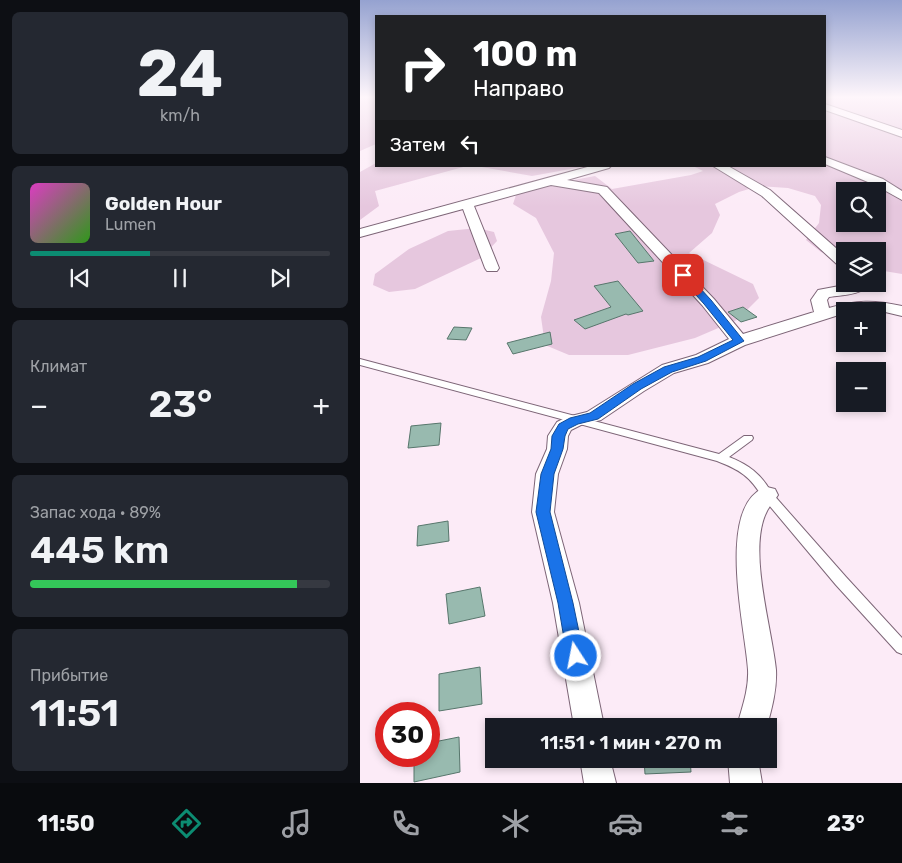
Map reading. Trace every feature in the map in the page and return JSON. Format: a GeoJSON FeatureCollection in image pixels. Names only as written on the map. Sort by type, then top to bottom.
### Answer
{"type":"FeatureCollection","features":[{"type":"Feature","properties":{"kind":"street"},"geometry":{"type":"LineString","coordinates":[[826,160],[879,182],[902,196]]}},
{"type":"Feature","properties":{"kind":"street"},"geometry":{"type":"LineString","coordinates":[[360,233],[601,167]]}},
{"type":"Feature","properties":{"kind":"street"},"geometry":{"type":"LineString","coordinates":[[721,167],[766,194],[836,256]]}},
{"type":"Feature","properties":{"kind":"street"},"geometry":{"type":"LineString","coordinates":[[551,181],[603,190],[708,302],[739,341]]}},
{"type":"Feature","properties":{"kind":"street"},"geometry":{"type":"LineString","coordinates":[[467,203],[492,268]]}},
{"type":"Feature","properties":{"kind":"street"},"geometry":{"type":"LineString","coordinates":[[823,315],[819,300],[824,293],[836,291]]}},
{"type":"Feature","properties":{"kind":"street"},"geometry":{"type":"LineString","coordinates":[[588,718],[566,603],[543,512],[547,474],[557,449],[558,436],[564,426],[574,421],[594,416],[637,386],[668,370],[702,359],[739,341],[862,305],[902,311]]}},
{"type":"Feature","properties":{"kind":"street"},"geometry":{"type":"LineString","coordinates":[[754,718],[762,672],[748,577],[751,522],[760,501],[767,495]]}},
{"type":"Feature","properties":{"kind":"street"},"geometry":{"type":"LineString","coordinates":[[597,768],[600,783]]}},
{"type":"Feature","properties":{"kind":"street"},"geometry":{"type":"LineString","coordinates":[[744,768],[746,783]]}},
{"type":"Feature","properties":{"kind":"lane"},"geometry":{"type":"LineString","coordinates":[[360,362],[574,421],[721,458],[748,470],[759,480],[767,495],[841,582],[902,648]]}},
{"type":"Feature","properties":{"kind":"lane"},"geometry":{"type":"LineString","coordinates":[[721,458],[748,438]]}},
{"type":"Feature","properties":{"kind":"shaded area"},"geometry":{"type":"Polygon","coordinates":[[[360,135],[375,135],[375,144],[360,151],[360,135]]]}},
{"type":"Feature","properties":{"kind":"shaded area"},"geometry":{"type":"Polygon","coordinates":[[[826,135],[902,135],[902,274],[886,271],[886,242],[836,242],[836,257],[821,252],[806,240],[819,223],[821,205],[815,196],[788,188],[759,186],[739,192],[715,204],[720,215],[712,233],[689,253],[753,284],[759,298],[737,320],[695,338],[628,355],[569,355],[545,345],[541,317],[551,281],[554,253],[536,218],[513,204],[516,195],[536,187],[595,176],[612,189],[691,175],[703,171],[695,167],[826,167],[826,135]]]}},
{"type":"Feature","properties":{"kind":"shaded area"},"geometry":{"type":"Polygon","coordinates":[[[375,164],[375,167],[463,167],[375,191],[379,206],[360,220],[360,172],[375,164]]]}},
{"type":"Feature","properties":{"kind":"shaded area"},"geometry":{"type":"Polygon","coordinates":[[[482,167],[582,167],[532,176],[482,167]]]}},
{"type":"Feature","properties":{"kind":"shaded area"},"geometry":{"type":"Polygon","coordinates":[[[477,228],[494,232],[497,241],[481,258],[415,289],[389,292],[373,285],[375,274],[409,249],[448,231],[477,228]]]}},
{"type":"Feature","properties":{"kind":"building"},"geometry":{"type":"Polygon","coordinates":[[[630,231],[654,261],[638,263],[615,234],[630,231]]]}},
{"type":"Feature","properties":{"kind":"building"},"geometry":{"type":"Polygon","coordinates":[[[618,281],[643,311],[626,314],[585,329],[574,320],[611,307],[594,286],[618,281]]]}},
{"type":"Feature","properties":{"kind":"building"},"geometry":{"type":"Polygon","coordinates":[[[743,307],[757,317],[741,322],[728,312],[743,307]]]}},
{"type":"Feature","properties":{"kind":"building"},"geometry":{"type":"Polygon","coordinates":[[[454,327],[472,328],[466,340],[447,339],[454,327]]]}},
{"type":"Feature","properties":{"kind":"building"},"geometry":{"type":"Polygon","coordinates":[[[550,332],[552,344],[513,354],[507,343],[550,332]]]}},
{"type":"Feature","properties":{"kind":"building"},"geometry":{"type":"Polygon","coordinates":[[[441,423],[439,445],[408,448],[411,426],[441,423]]]}},
{"type":"Feature","properties":{"kind":"building"},"geometry":{"type":"Polygon","coordinates":[[[448,521],[449,541],[417,546],[418,526],[448,521]]]}},
{"type":"Feature","properties":{"kind":"building"},"geometry":{"type":"Polygon","coordinates":[[[480,587],[485,616],[449,624],[446,594],[480,587]]]}},
{"type":"Feature","properties":{"kind":"building"},"geometry":{"type":"Polygon","coordinates":[[[480,667],[482,704],[440,711],[439,674],[480,667]]]}},
{"type":"Feature","properties":{"kind":"building"},"geometry":{"type":"Polygon","coordinates":[[[459,737],[460,772],[414,782],[414,767],[440,767],[440,741],[459,737]]]}},
{"type":"Feature","properties":{"kind":"building"},"geometry":{"type":"Polygon","coordinates":[[[645,768],[691,768],[691,772],[645,774],[645,768]]]}},
{"type":"Feature","properties":{"kind":"route"},"geometry":{"type":"LineString","coordinates":[[576,656],[566,603],[543,512],[547,474],[557,449],[558,436],[564,426],[574,421],[594,416],[637,386],[668,370],[702,359],[739,341],[708,302],[683,275]]}}]}
